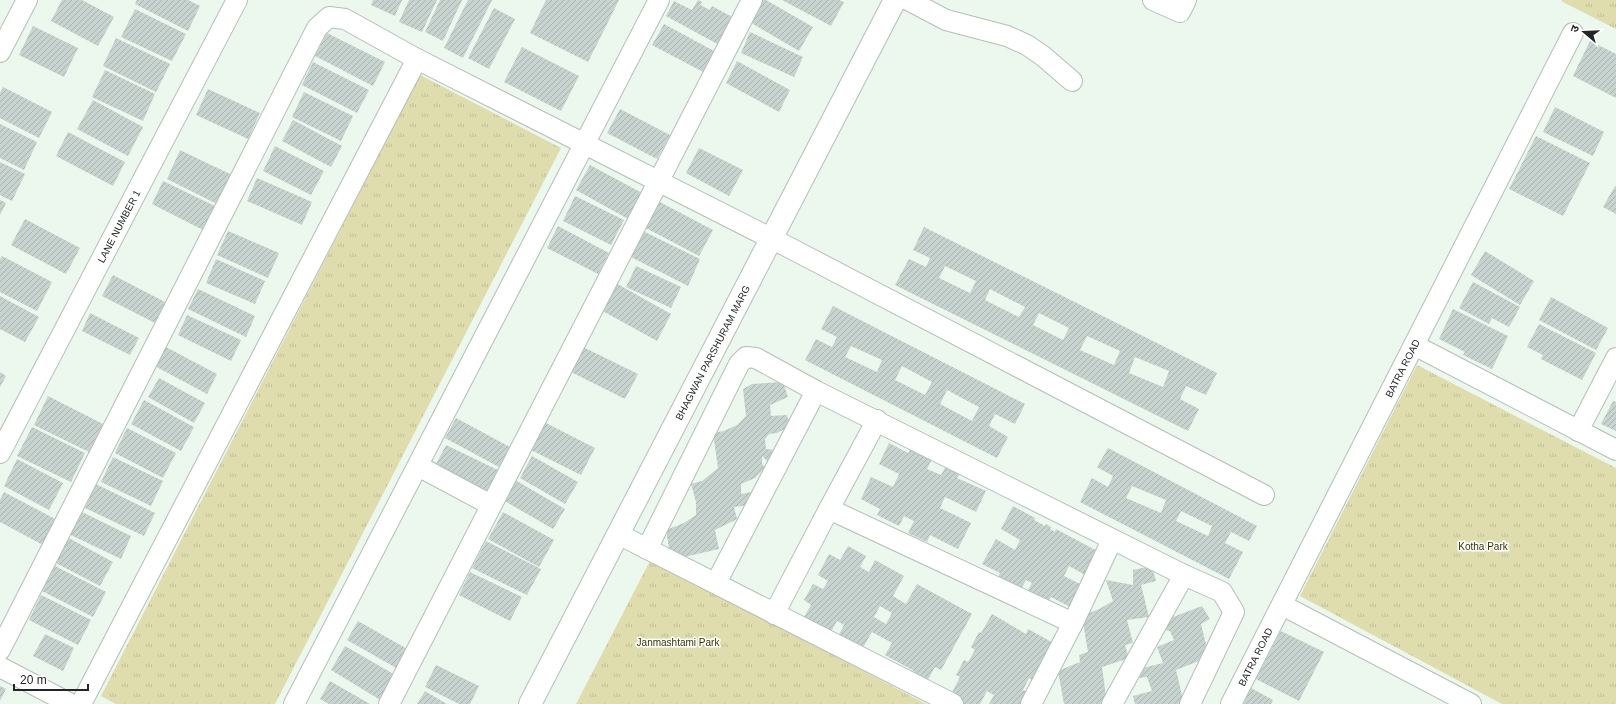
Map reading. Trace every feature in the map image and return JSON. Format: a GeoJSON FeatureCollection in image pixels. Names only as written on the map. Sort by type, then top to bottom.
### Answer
{"type":"FeatureCollection","features":[{"type":"Feature","properties":{"kind":"street"},"geometry":{"type":"LineString","coordinates":[[0,52],[27,0]]}},
{"type":"Feature","properties":{"kind":"street","name":"LANE NUMBER 1"},"geometry":{"type":"LineString","coordinates":[[0,453],[236,0]]}},
{"type":"Feature","properties":{"kind":"street"},"geometry":{"type":"LineString","coordinates":[[294,704],[659,0]]}},
{"type":"Feature","properties":{"kind":"street"},"geometry":{"type":"LineString","coordinates":[[389,704],[752,0]]}},
{"type":"Feature","properties":{"kind":"street","name":"BHAGWAN PARSHURAM MARG"},"geometry":{"type":"LineString","coordinates":[[530,704],[895,0]]}},
{"type":"Feature","properties":{"kind":"street"},"geometry":{"type":"LineString","coordinates":[[908,0],[946,20],[1007,36],[1027,45],[1043,56],[1072,81]]}},
{"type":"Feature","properties":{"kind":"street"},"geometry":{"type":"LineString","coordinates":[[1153,0],[1180,12],[1186,0]]}},
{"type":"Feature","properties":{"kind":"street"},"geometry":{"type":"LineString","coordinates":[[0,650],[317,28],[329,16],[345,19],[416,59],[771,238],[1264,495]]}},
{"type":"Feature","properties":{"kind":"street","name":"BATRA ROAD"},"geometry":{"type":"LineString","coordinates":[[1231,704],[1573,33]]}},
{"type":"Feature","properties":{"kind":"street"},"geometry":{"type":"LineString","coordinates":[[81,704],[416,59]]}},
{"type":"Feature","properties":{"kind":"street"},"geometry":{"type":"LineString","coordinates":[[1414,345],[1616,450]]}},
{"type":"Feature","properties":{"kind":"street"},"geometry":{"type":"LineString","coordinates":[[647,549],[739,364],[746,357],[756,358],[816,391],[877,420],[1112,540],[1222,592],[1234,612],[1190,704]]}},
{"type":"Feature","properties":{"kind":"street"},"geometry":{"type":"LineString","coordinates":[[1578,431],[1616,358]]}},
{"type":"Feature","properties":{"kind":"street"},"geometry":{"type":"LineString","coordinates":[[716,583],[816,391]]}},
{"type":"Feature","properties":{"kind":"street"},"geometry":{"type":"LineString","coordinates":[[774,614],[877,420]]}},
{"type":"Feature","properties":{"kind":"street"},"geometry":{"type":"LineString","coordinates":[[418,466],[491,505]]}},
{"type":"Feature","properties":{"kind":"street"},"geometry":{"type":"LineString","coordinates":[[829,509],[1073,623]]}},
{"type":"Feature","properties":{"kind":"street"},"geometry":{"type":"LineString","coordinates":[[618,534],[953,704]]}},
{"type":"Feature","properties":{"kind":"street"},"geometry":{"type":"LineString","coordinates":[[1031,704],[1073,623],[1112,540]]}},
{"type":"Feature","properties":{"kind":"street"},"geometry":{"type":"LineString","coordinates":[[1112,704],[1184,575]]}},
{"type":"Feature","properties":{"kind":"street"},"geometry":{"type":"LineString","coordinates":[[1282,605],[1471,704]]}},
{"type":"Feature","properties":{"kind":"street"},"geometry":{"type":"LineString","coordinates":[[0,666],[71,704]]}},
{"type":"Feature","properties":{"kind":"green space"},"geometry":{"type":"Polygon","coordinates":[[[1616,0],[1616,29],[1561,1],[1616,0]]]}},
{"type":"Feature","properties":{"kind":"green space"},"geometry":{"type":"Polygon","coordinates":[[[420,75],[561,148],[275,704],[116,704],[101,696],[420,75]]]}},
{"type":"Feature","properties":{"kind":"green space","name":"Kotha Park"},"geometry":{"type":"Polygon","coordinates":[[[1417,365],[1616,468],[1616,704],[1502,704],[1300,596],[1417,365]]]}},
{"type":"Feature","properties":{"kind":"green space","name":"Janmashtami Park"},"geometry":{"type":"Polygon","coordinates":[[[651,559],[926,704],[576,704],[651,559]]]}},
{"type":"Feature","properties":{"kind":"building"},"geometry":{"type":"Polygon","coordinates":[[[62,0],[82,0],[114,17],[98,46],[51,21],[62,0]]]}},
{"type":"Feature","properties":{"kind":"building"},"geometry":{"type":"Polygon","coordinates":[[[137,0],[188,0],[200,6],[188,31],[135,4],[137,0]]]}},
{"type":"Feature","properties":{"kind":"building"},"geometry":{"type":"Polygon","coordinates":[[[373,0],[402,0],[395,16],[371,5],[373,0]]]}},
{"type":"Feature","properties":{"kind":"building"},"geometry":{"type":"Polygon","coordinates":[[[409,0],[437,0],[422,32],[399,22],[409,0]]]}},
{"type":"Feature","properties":{"kind":"building"},"geometry":{"type":"Polygon","coordinates":[[[440,0],[462,0],[443,41],[425,32],[440,0]]]}},
{"type":"Feature","properties":{"kind":"building"},"geometry":{"type":"Polygon","coordinates":[[[468,0],[492,0],[463,58],[444,48],[468,0]]]}},
{"type":"Feature","properties":{"kind":"building"},"geometry":{"type":"Polygon","coordinates":[[[546,0],[619,0],[588,62],[530,33],[546,0]]]}},
{"type":"Feature","properties":{"kind":"building"},"geometry":{"type":"Polygon","coordinates":[[[698,0],[702,2],[700,5],[710,10],[712,6],[734,18],[719,45],[666,16],[674,1],[692,10],[698,0]]]}},
{"type":"Feature","properties":{"kind":"building"},"geometry":{"type":"Polygon","coordinates":[[[760,0],[766,0],[813,27],[799,51],[748,21],[760,0]]]}},
{"type":"Feature","properties":{"kind":"building"},"geometry":{"type":"Polygon","coordinates":[[[782,0],[839,0],[844,2],[831,26],[782,0]]]}},
{"type":"Feature","properties":{"kind":"building"},"geometry":{"type":"Polygon","coordinates":[[[494,8],[515,19],[489,69],[468,58],[494,8]]]}},
{"type":"Feature","properties":{"kind":"building"},"geometry":{"type":"Polygon","coordinates":[[[135,9],[186,34],[172,61],[121,37],[135,9]]]}},
{"type":"Feature","properties":{"kind":"building"},"geometry":{"type":"Polygon","coordinates":[[[664,24],[716,52],[705,73],[652,45],[664,24]]]}},
{"type":"Feature","properties":{"kind":"building"},"geometry":{"type":"Polygon","coordinates":[[[33,26],[78,48],[64,77],[19,55],[33,26]]]}},
{"type":"Feature","properties":{"kind":"building"},"geometry":{"type":"Polygon","coordinates":[[[750,32],[803,57],[794,77],[741,53],[750,32]]]}},
{"type":"Feature","properties":{"kind":"building"},"geometry":{"type":"Polygon","coordinates":[[[327,33],[385,62],[373,86],[315,56],[327,33]]]}},
{"type":"Feature","properties":{"kind":"building"},"geometry":{"type":"Polygon","coordinates":[[[116,38],[170,64],[156,92],[103,66],[116,38]]]}},
{"type":"Feature","properties":{"kind":"building"},"geometry":{"type":"Polygon","coordinates":[[[1590,41],[1616,54],[1616,98],[1573,76],[1590,41]]]}},
{"type":"Feature","properties":{"kind":"building"},"geometry":{"type":"Polygon","coordinates":[[[522,47],[579,76],[561,111],[504,82],[522,47]]]}},
{"type":"Feature","properties":{"kind":"building"},"geometry":{"type":"Polygon","coordinates":[[[737,61],[790,90],[779,112],[726,83],[737,61]]]}},
{"type":"Feature","properties":{"kind":"building"},"geometry":{"type":"Polygon","coordinates":[[[313,62],[369,90],[357,113],[302,85],[313,62]]]}},
{"type":"Feature","properties":{"kind":"building"},"geometry":{"type":"Polygon","coordinates":[[[105,70],[155,94],[143,121],[92,97],[105,70]]]}},
{"type":"Feature","properties":{"kind":"building"},"geometry":{"type":"Polygon","coordinates":[[[3,87],[52,112],[39,138],[0,118],[0,93],[3,87]]]}},
{"type":"Feature","properties":{"kind":"building"},"geometry":{"type":"Polygon","coordinates":[[[208,89],[260,113],[248,139],[196,115],[208,89]]]}},
{"type":"Feature","properties":{"kind":"building"},"geometry":{"type":"Polygon","coordinates":[[[304,92],[353,116],[341,141],[292,117],[304,92]]]}},
{"type":"Feature","properties":{"kind":"building"},"geometry":{"type":"Polygon","coordinates":[[[93,100],[143,127],[128,156],[77,129],[93,100]]]}},
{"type":"Feature","properties":{"kind":"building"},"geometry":{"type":"Polygon","coordinates":[[[1555,107],[1604,132],[1593,156],[1543,132],[1555,107]]]}},
{"type":"Feature","properties":{"kind":"building"},"geometry":{"type":"Polygon","coordinates":[[[620,109],[670,135],[657,159],[607,133],[620,109]]]}},
{"type":"Feature","properties":{"kind":"building"},"geometry":{"type":"Polygon","coordinates":[[[293,120],[342,146],[331,167],[282,141],[293,120]]]}},
{"type":"Feature","properties":{"kind":"building"},"geometry":{"type":"Polygon","coordinates":[[[0,124],[37,142],[24,170],[0,158],[0,124]]]}},
{"type":"Feature","properties":{"kind":"building"},"geometry":{"type":"Polygon","coordinates":[[[68,132],[125,162],[113,186],[56,156],[68,132]]]}},
{"type":"Feature","properties":{"kind":"building"},"geometry":{"type":"Polygon","coordinates":[[[1536,136],[1590,163],[1563,216],[1509,189],[1536,136]]]}},
{"type":"Feature","properties":{"kind":"building"},"geometry":{"type":"Polygon","coordinates":[[[275,146],[324,171],[311,195],[263,171],[275,146]]]}},
{"type":"Feature","properties":{"kind":"building"},"geometry":{"type":"Polygon","coordinates":[[[699,148],[743,170],[729,196],[686,173],[699,148]]]}},
{"type":"Feature","properties":{"kind":"building"},"geometry":{"type":"Polygon","coordinates":[[[180,150],[232,175],[217,204],[167,179],[180,150]]]}},
{"type":"Feature","properties":{"kind":"building"},"geometry":{"type":"Polygon","coordinates":[[[0,162],[25,174],[12,201],[0,195],[0,162]]]}},
{"type":"Feature","properties":{"kind":"building"},"geometry":{"type":"Polygon","coordinates":[[[590,165],[642,193],[628,219],[576,190],[590,165]]]}},
{"type":"Feature","properties":{"kind":"building"},"geometry":{"type":"Polygon","coordinates":[[[257,178],[312,202],[302,225],[247,201],[257,178]]]}},
{"type":"Feature","properties":{"kind":"building"},"geometry":{"type":"Polygon","coordinates":[[[163,181],[215,206],[203,230],[152,204],[163,181]]]}},
{"type":"Feature","properties":{"kind":"building"},"geometry":{"type":"Polygon","coordinates":[[[1616,186],[1616,214],[1603,207],[1616,186]]]}},
{"type":"Feature","properties":{"kind":"building"},"geometry":{"type":"Polygon","coordinates":[[[575,196],[624,220],[611,245],[563,221],[575,196]]]}},
{"type":"Feature","properties":{"kind":"building"},"geometry":{"type":"Polygon","coordinates":[[[0,200],[6,203],[0,215],[0,200]]]}},
{"type":"Feature","properties":{"kind":"building"},"geometry":{"type":"Polygon","coordinates":[[[658,201],[713,230],[699,256],[644,227],[658,201]]]}},
{"type":"Feature","properties":{"kind":"building"},"geometry":{"type":"Polygon","coordinates":[[[25,219],[80,248],[66,274],[11,245],[25,219]]]}},
{"type":"Feature","properties":{"kind":"building"},"geometry":{"type":"Polygon","coordinates":[[[558,226],[609,253],[598,274],[547,248],[558,226]]]}},
{"type":"Feature","properties":{"kind":"building"},"geometry":{"type":"Polygon","coordinates":[[[924,227],[1217,373],[1206,395],[1186,386],[1180,399],[1199,409],[1188,431],[895,285],[909,259],[926,267],[930,258],[913,250],[924,227]],[[945,266],[939,278],[970,293],[976,281],[945,266]],[[990,289],[985,300],[1019,317],[1025,307],[990,289]],[[1039,313],[1033,325],[1063,340],[1069,328],[1039,313]],[[1087,336],[1080,350],[1114,365],[1120,351],[1087,336]],[[1135,357],[1129,373],[1163,387],[1169,371],[1135,357]]]}},
{"type":"Feature","properties":{"kind":"building"},"geometry":{"type":"Polygon","coordinates":[[[228,231],[279,253],[268,278],[217,255],[228,231]]]}},
{"type":"Feature","properties":{"kind":"building"},"geometry":{"type":"Polygon","coordinates":[[[643,231],[700,259],[688,286],[631,257],[643,231]]]}},
{"type":"Feature","properties":{"kind":"building"},"geometry":{"type":"Polygon","coordinates":[[[1485,251],[1534,281],[1520,305],[1471,275],[1485,251]]]}},
{"type":"Feature","properties":{"kind":"building"},"geometry":{"type":"Polygon","coordinates":[[[2,256],[52,282],[37,311],[0,292],[0,259],[2,256]]]}},
{"type":"Feature","properties":{"kind":"building"},"geometry":{"type":"Polygon","coordinates":[[[216,259],[265,281],[255,304],[206,283],[216,259]]]}},
{"type":"Feature","properties":{"kind":"building"},"geometry":{"type":"Polygon","coordinates":[[[636,266],[681,287],[671,308],[626,287],[636,266]]]}},
{"type":"Feature","properties":{"kind":"building"},"geometry":{"type":"Polygon","coordinates":[[[113,275],[165,302],[155,323],[102,296],[113,275]]]}},
{"type":"Feature","properties":{"kind":"building"},"geometry":{"type":"Polygon","coordinates":[[[614,282],[671,314],[657,341],[599,309],[614,282]]]}},
{"type":"Feature","properties":{"kind":"building"},"geometry":{"type":"Polygon","coordinates":[[[1473,282],[1520,307],[1509,327],[1492,318],[1489,324],[1459,308],[1473,282]]]}},
{"type":"Feature","properties":{"kind":"building"},"geometry":{"type":"Polygon","coordinates":[[[198,289],[255,316],[246,337],[188,309],[198,289]]]}},
{"type":"Feature","properties":{"kind":"building"},"geometry":{"type":"Polygon","coordinates":[[[0,296],[39,317],[25,342],[0,329],[0,296]]]}},
{"type":"Feature","properties":{"kind":"building"},"geometry":{"type":"Polygon","coordinates":[[[1551,297],[1608,328],[1596,350],[1539,320],[1551,297]]]}},
{"type":"Feature","properties":{"kind":"building"},"geometry":{"type":"Polygon","coordinates":[[[833,306],[1025,404],[1015,424],[995,414],[989,426],[1008,437],[997,458],[805,360],[816,339],[832,347],[837,337],[821,329],[833,306]],[[851,346],[845,357],[877,372],[882,360],[851,346]],[[902,366],[895,380],[925,395],[932,382],[902,366]],[[947,390],[940,404],[972,421],[979,407],[947,390]]]}},
{"type":"Feature","properties":{"kind":"building"},"geometry":{"type":"Polygon","coordinates":[[[1453,309],[1508,336],[1492,369],[1463,355],[1465,352],[1439,339],[1453,309]]]}},
{"type":"Feature","properties":{"kind":"building"},"geometry":{"type":"Polygon","coordinates":[[[90,313],[139,338],[130,355],[82,331],[90,313]]]}},
{"type":"Feature","properties":{"kind":"building"},"geometry":{"type":"Polygon","coordinates":[[[187,315],[241,340],[231,361],[178,335],[187,315]]]}},
{"type":"Feature","properties":{"kind":"building"},"geometry":{"type":"Polygon","coordinates":[[[1539,324],[1596,353],[1582,380],[1541,359],[1543,355],[1527,347],[1539,324]]]}},
{"type":"Feature","properties":{"kind":"building"},"geometry":{"type":"Polygon","coordinates":[[[162,345],[217,374],[207,394],[151,364],[162,345]]]}},
{"type":"Feature","properties":{"kind":"building"},"geometry":{"type":"Polygon","coordinates":[[[581,346],[638,374],[625,399],[569,371],[581,346]]]}},
{"type":"Feature","properties":{"kind":"building"},"geometry":{"type":"Polygon","coordinates":[[[0,372],[6,376],[0,387],[0,372]]]}},
{"type":"Feature","properties":{"kind":"building"},"geometry":{"type":"Polygon","coordinates":[[[159,378],[205,403],[194,423],[148,397],[159,378]]]}},
{"type":"Feature","properties":{"kind":"building"},"geometry":{"type":"Polygon","coordinates":[[[783,382],[788,397],[770,405],[771,416],[787,415],[788,419],[791,420],[788,427],[777,433],[769,434],[765,439],[766,449],[775,450],[768,462],[762,456],[762,464],[765,468],[755,478],[741,484],[741,494],[752,492],[749,505],[734,507],[737,519],[715,530],[719,549],[671,560],[666,530],[684,523],[696,515],[696,502],[691,484],[702,481],[718,468],[713,433],[724,431],[737,425],[746,416],[743,389],[752,384],[783,382]]]}},
{"type":"Feature","properties":{"kind":"building"},"geometry":{"type":"Polygon","coordinates":[[[48,396],[103,424],[89,452],[34,425],[48,396]]]}},
{"type":"Feature","properties":{"kind":"building"},"geometry":{"type":"Polygon","coordinates":[[[144,400],[194,427],[181,451],[131,424],[144,400]]]}},
{"type":"Feature","properties":{"kind":"building"},"geometry":{"type":"Polygon","coordinates":[[[1613,401],[1616,402],[1616,431],[1601,424],[1613,401]]]}},
{"type":"Feature","properties":{"kind":"building"},"geometry":{"type":"Polygon","coordinates":[[[456,418],[510,447],[499,467],[445,438],[456,418]]]}},
{"type":"Feature","properties":{"kind":"building"},"geometry":{"type":"Polygon","coordinates":[[[540,420],[595,448],[581,475],[527,448],[540,420]]]}},
{"type":"Feature","properties":{"kind":"building"},"geometry":{"type":"Polygon","coordinates":[[[32,427],[85,453],[71,482],[17,456],[32,427]]]}},
{"type":"Feature","properties":{"kind":"building"},"geometry":{"type":"Polygon","coordinates":[[[127,428],[176,453],[163,478],[115,453],[127,428]]]}},
{"type":"Feature","properties":{"kind":"building"},"geometry":{"type":"Polygon","coordinates":[[[889,443],[908,453],[911,449],[932,459],[927,469],[941,475],[946,466],[960,473],[957,478],[986,491],[976,512],[945,497],[940,508],[971,523],[958,549],[930,535],[927,542],[908,533],[914,521],[904,516],[899,526],[877,515],[880,509],[861,499],[871,477],[893,487],[899,474],[879,464],[889,443]]]}},
{"type":"Feature","properties":{"kind":"building"},"geometry":{"type":"Polygon","coordinates":[[[446,445],[498,470],[488,491],[435,466],[446,445]]]}},
{"type":"Feature","properties":{"kind":"building"},"geometry":{"type":"Polygon","coordinates":[[[1108,448],[1257,526],[1249,541],[1231,532],[1225,543],[1243,552],[1229,579],[1080,502],[1092,478],[1108,487],[1113,476],[1097,467],[1108,448]],[[1132,486],[1126,498],[1161,513],[1166,500],[1132,486]],[[1181,511],[1176,521],[1208,536],[1212,526],[1181,511]]]}},
{"type":"Feature","properties":{"kind":"building"},"geometry":{"type":"Polygon","coordinates":[[[532,456],[578,482],[565,504],[520,478],[532,456]]]}},
{"type":"Feature","properties":{"kind":"building"},"geometry":{"type":"Polygon","coordinates":[[[113,457],[163,481],[151,506],[101,482],[113,457]]]}},
{"type":"Feature","properties":{"kind":"building"},"geometry":{"type":"Polygon","coordinates":[[[17,459],[63,483],[49,510],[4,486],[17,459]]]}},
{"type":"Feature","properties":{"kind":"building"},"geometry":{"type":"Polygon","coordinates":[[[515,480],[565,509],[553,529],[503,500],[515,480]]]}},
{"type":"Feature","properties":{"kind":"building"},"geometry":{"type":"Polygon","coordinates":[[[96,484],[155,513],[144,536],[85,508],[96,484]]]}},
{"type":"Feature","properties":{"kind":"building"},"geometry":{"type":"Polygon","coordinates":[[[4,492],[57,520],[43,545],[0,522],[0,500],[4,492]]]}},
{"type":"Feature","properties":{"kind":"building"},"geometry":{"type":"Polygon","coordinates":[[[1013,506],[1035,518],[1034,520],[1045,526],[1046,524],[1051,527],[1050,529],[1055,532],[1056,529],[1099,552],[1087,576],[1069,566],[1064,576],[1082,585],[1070,607],[1051,597],[1048,603],[1027,592],[1032,583],[1026,580],[1021,589],[998,577],[1000,573],[982,564],[996,539],[1015,550],[1020,540],[1001,529],[1013,506]]]}},
{"type":"Feature","properties":{"kind":"building"},"geometry":{"type":"Polygon","coordinates":[[[80,511],[131,536],[121,559],[69,534],[80,511]]]}},
{"type":"Feature","properties":{"kind":"building"},"geometry":{"type":"Polygon","coordinates":[[[503,512],[554,540],[539,567],[488,539],[503,512]]]}},
{"type":"Feature","properties":{"kind":"building"},"geometry":{"type":"Polygon","coordinates":[[[65,536],[113,562],[100,586],[52,561],[65,536]]]}},
{"type":"Feature","properties":{"kind":"building"},"geometry":{"type":"Polygon","coordinates":[[[486,541],[541,569],[527,595],[472,568],[486,541]]]}},
{"type":"Feature","properties":{"kind":"building"},"geometry":{"type":"Polygon","coordinates":[[[848,546],[866,556],[860,567],[869,572],[875,560],[904,576],[893,596],[906,604],[917,584],[972,614],[941,670],[935,667],[924,687],[909,679],[914,671],[885,655],[892,643],[872,632],[860,653],[836,640],[844,625],[837,621],[828,637],[801,622],[811,605],[804,600],[813,584],[823,589],[828,581],[818,575],[829,554],[840,560],[848,546]],[[880,606],[874,617],[886,624],[892,613],[880,606]]]}},
{"type":"Feature","properties":{"kind":"building"},"geometry":{"type":"Polygon","coordinates":[[[55,566],[106,592],[93,617],[42,591],[55,566]]]}},
{"type":"Feature","properties":{"kind":"building"},"geometry":{"type":"Polygon","coordinates":[[[1152,566],[1156,581],[1141,585],[1149,617],[1127,620],[1133,643],[1125,645],[1129,658],[1102,667],[1107,704],[1064,704],[1058,671],[1080,662],[1079,655],[1088,652],[1082,616],[1113,601],[1106,580],[1133,585],[1133,570],[1152,566]]]}},
{"type":"Feature","properties":{"kind":"building"},"geometry":{"type":"Polygon","coordinates":[[[470,572],[522,597],[510,621],[459,595],[470,572]]]}},
{"type":"Feature","properties":{"kind":"building"},"geometry":{"type":"Polygon","coordinates":[[[41,595],[91,620],[78,645],[29,620],[41,595]]]}},
{"type":"Feature","properties":{"kind":"building"},"geometry":{"type":"Polygon","coordinates":[[[1202,606],[1210,619],[1201,624],[1209,657],[1176,670],[1184,704],[1135,704],[1133,696],[1152,691],[1147,677],[1139,678],[1135,670],[1163,663],[1157,647],[1174,640],[1170,631],[1162,630],[1160,622],[1202,606]]]}},
{"type":"Feature","properties":{"kind":"building"},"geometry":{"type":"Polygon","coordinates":[[[992,614],[1026,634],[1028,629],[1057,645],[1037,683],[1029,678],[1023,690],[1031,694],[1026,704],[989,704],[994,695],[987,691],[980,704],[961,704],[949,698],[960,677],[956,675],[964,660],[968,662],[975,650],[971,647],[979,632],[981,633],[992,614]]]}},
{"type":"Feature","properties":{"kind":"building"},"geometry":{"type":"Polygon","coordinates":[[[358,621],[409,650],[398,669],[347,640],[358,621]]]}},
{"type":"Feature","properties":{"kind":"building"},"geometry":{"type":"Polygon","coordinates":[[[1281,631],[1324,652],[1299,701],[1256,679],[1281,631]]]}},
{"type":"Feature","properties":{"kind":"building"},"geometry":{"type":"Polygon","coordinates":[[[45,634],[74,648],[63,671],[33,656],[45,634]]]}},
{"type":"Feature","properties":{"kind":"building"},"geometry":{"type":"Polygon","coordinates":[[[345,646],[397,676],[382,701],[331,670],[345,646]]]}},
{"type":"Feature","properties":{"kind":"building"},"geometry":{"type":"Polygon","coordinates":[[[436,665],[479,686],[470,704],[459,704],[425,687],[436,665]]]}},
{"type":"Feature","properties":{"kind":"building"},"geometry":{"type":"Polygon","coordinates":[[[330,681],[370,704],[329,704],[320,699],[330,681]]]}},
{"type":"Feature","properties":{"kind":"building"},"geometry":{"type":"Polygon","coordinates":[[[0,686],[6,689],[0,701],[0,686]]]}},
{"type":"Feature","properties":{"kind":"building"},"geometry":{"type":"Polygon","coordinates":[[[1251,688],[1273,700],[1271,704],[1243,704],[1251,688]]]}},
{"type":"Feature","properties":{"kind":"building"},"geometry":{"type":"Polygon","coordinates":[[[425,691],[447,704],[417,704],[425,691]]]}}]}
